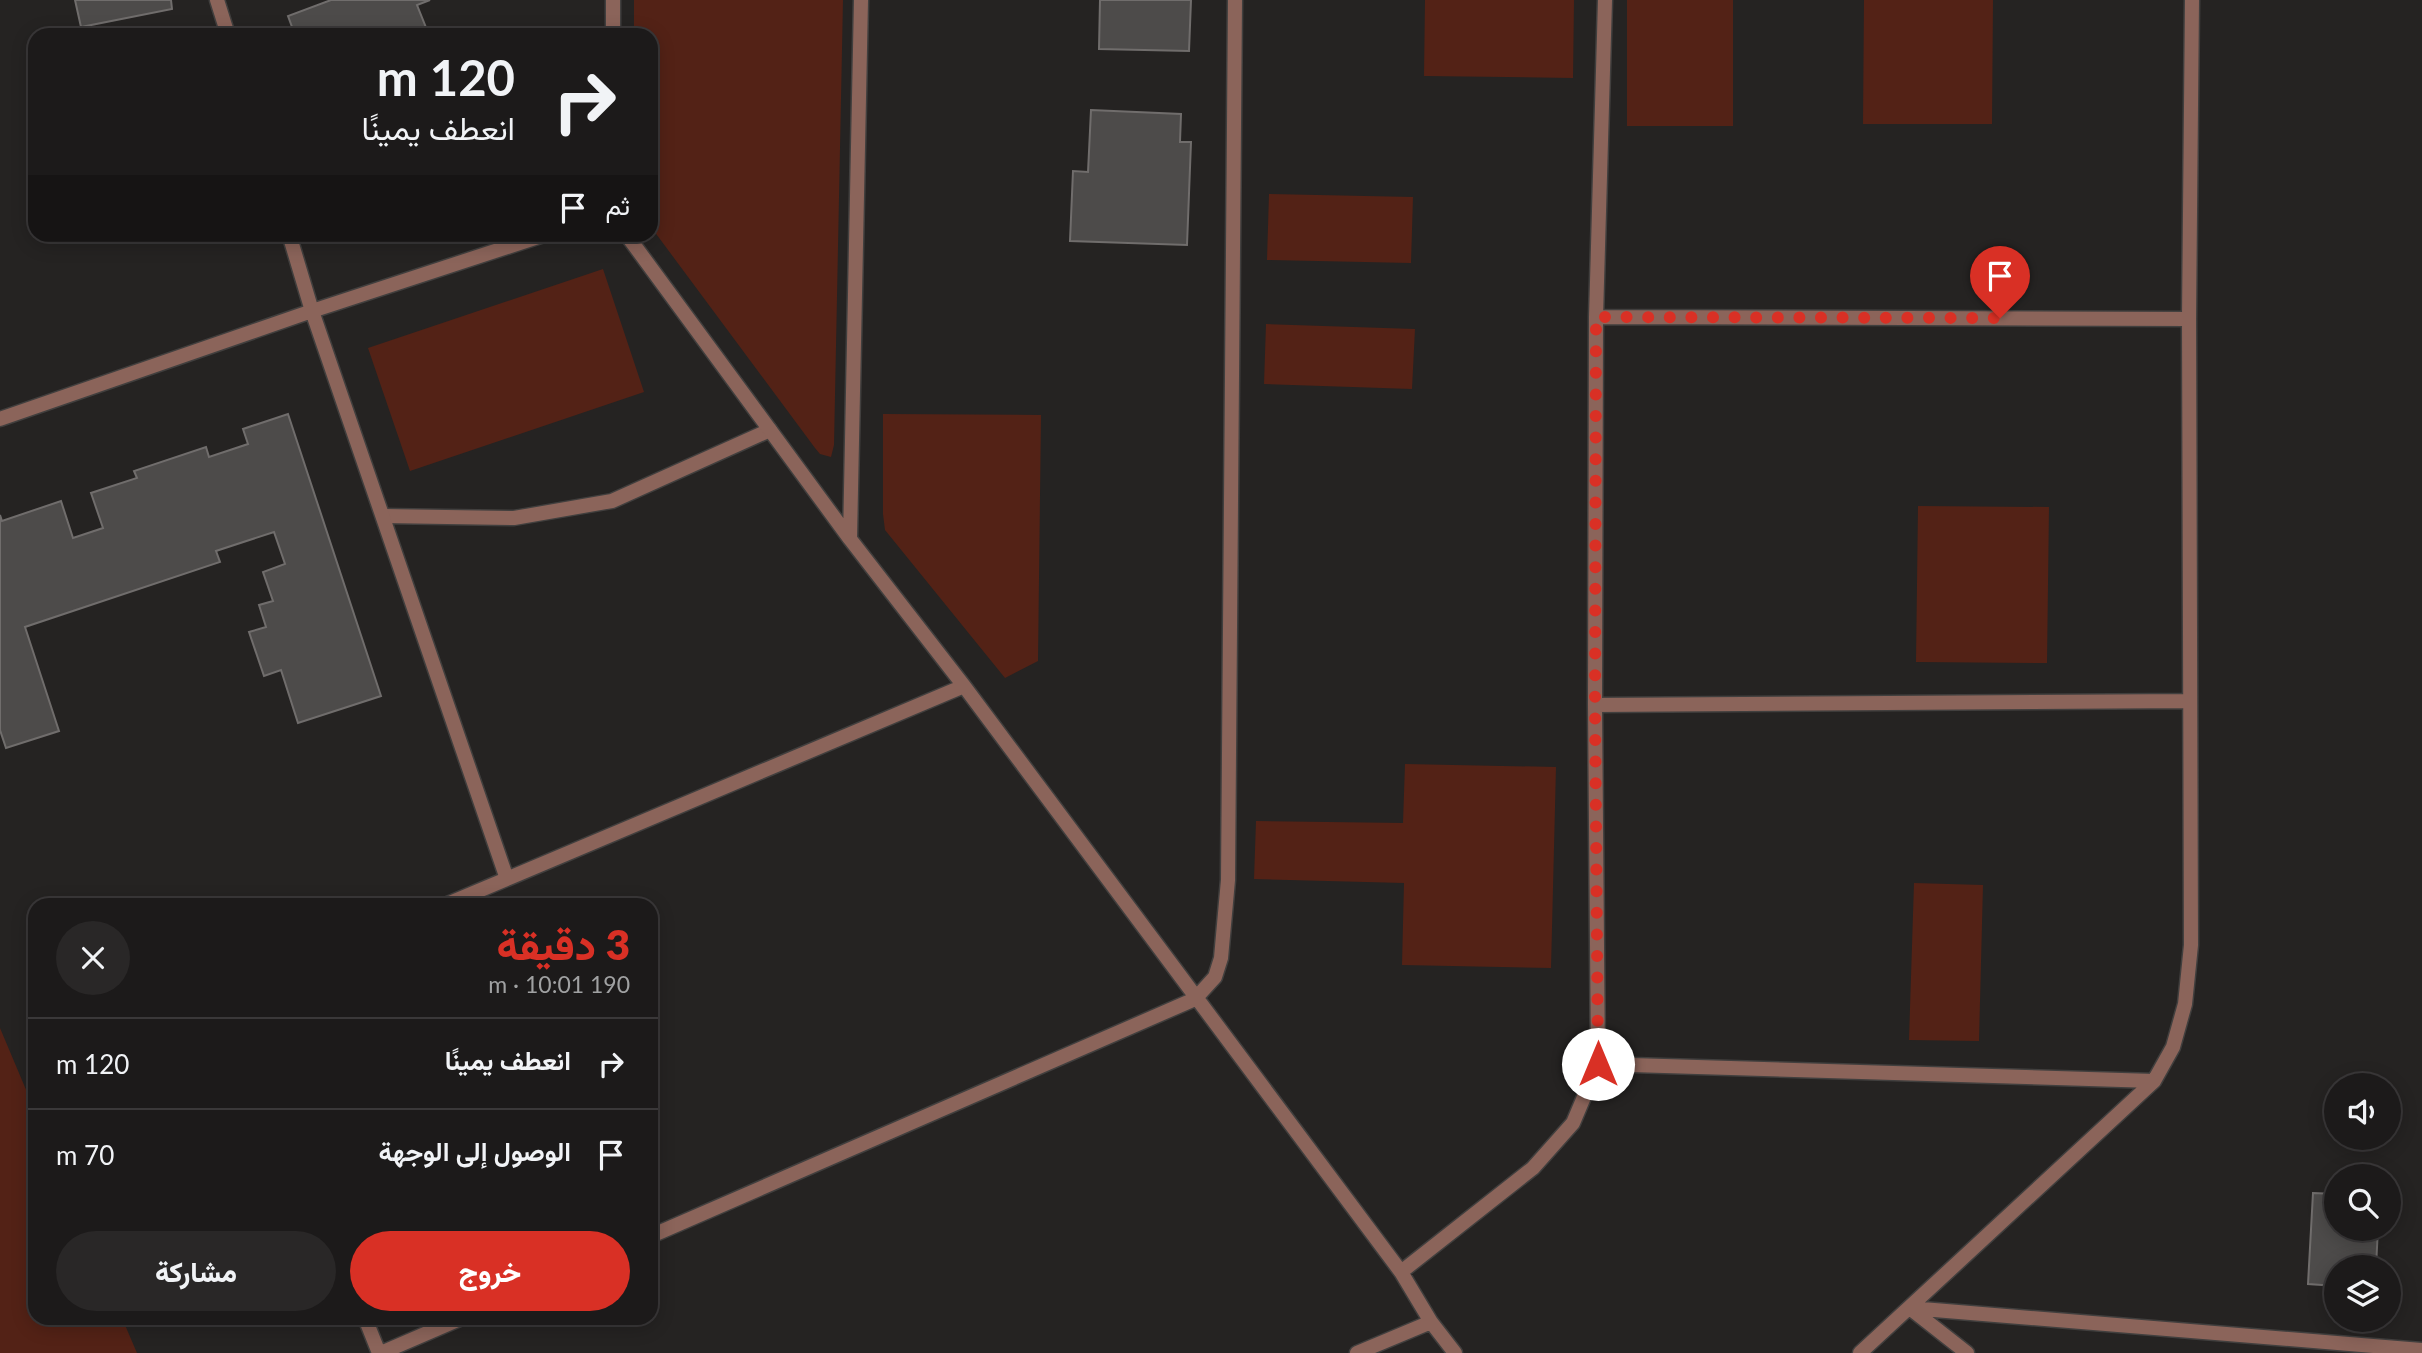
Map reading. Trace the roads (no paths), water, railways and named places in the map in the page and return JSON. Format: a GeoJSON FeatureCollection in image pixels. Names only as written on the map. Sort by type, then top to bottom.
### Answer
{"type":"FeatureCollection","features":[{"type":"Feature","properties":{"kind":"street"},"geometry":{"type":"LineString","coordinates":[[217,0],[226,28]]}},
{"type":"Feature","properties":{"kind":"street"},"geometry":{"type":"LineString","coordinates":[[612,28],[613,0]]}},
{"type":"Feature","properties":{"kind":"street"},"geometry":{"type":"LineString","coordinates":[[850,539],[861,0]]}},
{"type":"Feature","properties":{"kind":"street"},"geometry":{"type":"LineString","coordinates":[[658,1233],[1195,999],[1215,977],[1221,958],[1228,880],[1235,0]]}},
{"type":"Feature","properties":{"kind":"street"},"geometry":{"type":"LineString","coordinates":[[1401,1272],[1533,1168],[1573,1123],[1598,1064],[1596,317],[1605,0]]}},
{"type":"Feature","properties":{"kind":"street"},"geometry":{"type":"LineString","coordinates":[[1860,1353],[2154,1081],[2173,1047],[2185,1004],[2191,945],[2189,318],[2192,0]]}},
{"type":"Feature","properties":{"kind":"street"},"geometry":{"type":"LineString","coordinates":[[291,242],[312,311],[508,879]]}},
{"type":"Feature","properties":{"kind":"street"},"geometry":{"type":"LineString","coordinates":[[0,419],[312,311],[523,242]]}},
{"type":"Feature","properties":{"kind":"street"},"geometry":{"type":"LineString","coordinates":[[632,242],[850,539],[964,686],[1401,1272],[1431,1322],[1455,1353]]}},
{"type":"Feature","properties":{"kind":"street"},"geometry":{"type":"LineString","coordinates":[[1596,317],[2189,318]]}},
{"type":"Feature","properties":{"kind":"street"},"geometry":{"type":"LineString","coordinates":[[383,516],[514,518],[612,501],[770,430]]}},
{"type":"Feature","properties":{"kind":"street"},"geometry":{"type":"LineString","coordinates":[[462,898],[964,686]]}},
{"type":"Feature","properties":{"kind":"street"},"geometry":{"type":"LineString","coordinates":[[1595,705],[2190,701]]}},
{"type":"Feature","properties":{"kind":"street"},"geometry":{"type":"LineString","coordinates":[[1598,1064],[2154,1081]]}},
{"type":"Feature","properties":{"kind":"street"},"geometry":{"type":"LineString","coordinates":[[1910,1308],[2422,1350]]}},
{"type":"Feature","properties":{"kind":"street"},"geometry":{"type":"LineString","coordinates":[[1910,1308],[1967,1353]]}},
{"type":"Feature","properties":{"kind":"street"},"geometry":{"type":"LineString","coordinates":[[1357,1353],[1431,1322]]}},
{"type":"Feature","properties":{"kind":"street"},"geometry":{"type":"LineString","coordinates":[[368,1325],[380,1353],[446,1325]]}}]}
